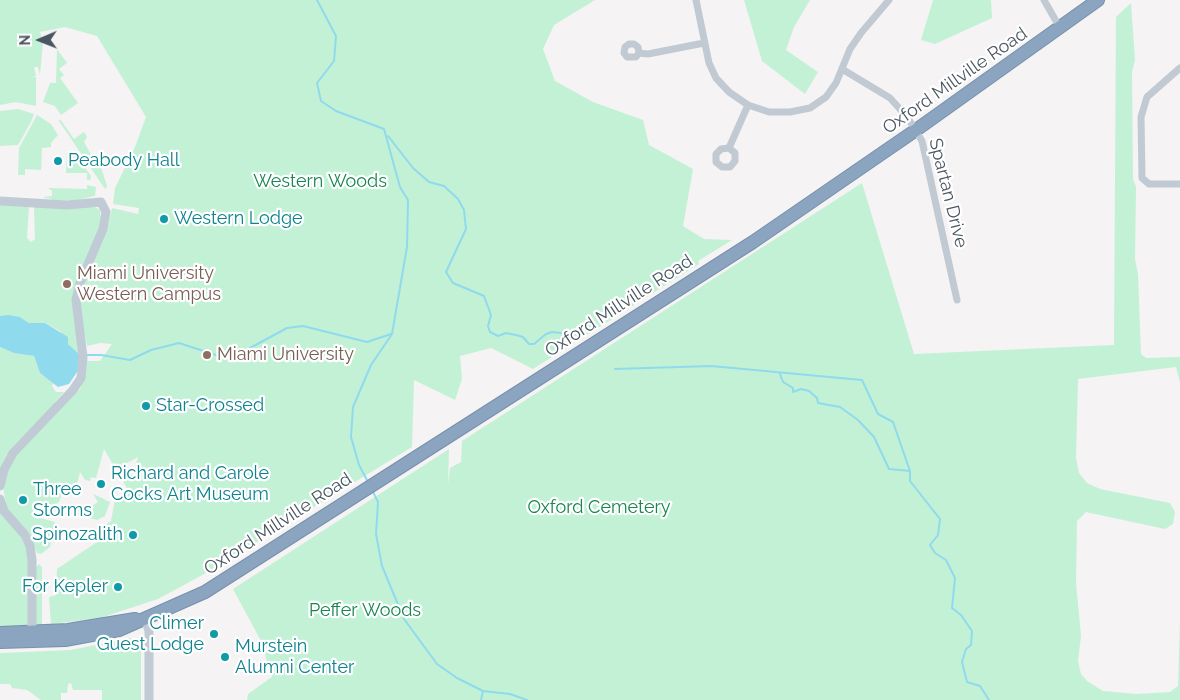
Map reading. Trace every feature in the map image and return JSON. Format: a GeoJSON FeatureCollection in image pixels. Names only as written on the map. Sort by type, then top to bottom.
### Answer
{"type":"FeatureCollection","features":[{"type":"Feature","properties":{"kind":"highway","name":"Oxford Millville Road"},"geometry":{"type":"LineString","coordinates":[[32,637],[102,634],[119,630],[204,592],[386,474],[753,242],[916,130],[1098,0]]}},
{"type":"Feature","properties":{"kind":"highway"},"geometry":{"type":"LineString","coordinates":[[0,633],[32,637]]}},
{"type":"Feature","properties":{"kind":"highway"},"geometry":{"type":"LineString","coordinates":[[0,642],[32,637]]}},
{"type":"Feature","properties":{"kind":"street"},"geometry":{"type":"LineString","coordinates":[[696,0],[709,63],[716,78],[728,92],[748,105],[776,112],[790,112],[810,108],[826,97],[850,49],[889,0]]}},
{"type":"Feature","properties":{"kind":"street"},"geometry":{"type":"LineString","coordinates":[[1044,0],[1060,28]]}},
{"type":"Feature","properties":{"kind":"street"},"geometry":{"type":"LineString","coordinates":[[639,52],[648,54],[704,43]]}},
{"type":"Feature","properties":{"kind":"street","name":"Spartan Drive"},"geometry":{"type":"LineString","coordinates":[[842,68],[890,98],[916,130],[926,153],[957,300]]}},
{"type":"Feature","properties":{"kind":"street"},"geometry":{"type":"LineString","coordinates":[[1180,68],[1147,97],[1141,117],[1142,178],[1149,184],[1180,184]]}},
{"type":"Feature","properties":{"kind":"street"},"geometry":{"type":"LineString","coordinates":[[729,148],[748,105]]}},
{"type":"Feature","properties":{"kind":"street"},"geometry":{"type":"LineString","coordinates":[[0,201],[67,205],[101,202],[106,212],[103,229],[80,283],[76,300],[83,364],[80,378],[73,390],[13,453],[4,470],[0,486]]}},
{"type":"Feature","properties":{"kind":"street"},"geometry":{"type":"LineString","coordinates":[[0,499],[4,511],[25,535],[30,546],[32,560],[32,637]]}},
{"type":"Feature","properties":{"kind":"street"},"geometry":{"type":"LineString","coordinates":[[145,618],[149,632],[149,700]]}},
{"type":"Feature","properties":{"kind":"green space","name":"Western Woods"},"geometry":{"type":"Polygon","coordinates":[[[0,0],[595,0],[554,25],[543,49],[555,81],[593,102],[643,120],[649,145],[693,169],[683,226],[704,239],[732,240],[698,261],[699,264],[533,369],[491,348],[460,356],[462,379],[455,400],[414,380],[412,447],[206,573],[158,599],[100,618],[51,624],[49,597],[56,595],[57,569],[97,542],[94,532],[111,521],[115,499],[129,492],[122,479],[123,473],[133,475],[138,457],[120,467],[114,466],[104,449],[96,478],[91,477],[90,481],[85,480],[80,472],[75,492],[68,494],[64,488],[59,502],[36,517],[55,522],[50,547],[41,554],[37,553],[30,537],[7,508],[3,488],[7,471],[19,450],[80,389],[85,376],[87,361],[100,361],[112,344],[100,343],[87,346],[80,310],[81,297],[83,284],[108,227],[112,208],[138,214],[139,208],[113,204],[115,188],[135,147],[146,117],[97,36],[65,27],[40,32],[43,42],[40,75],[38,67],[34,67],[36,76],[32,77],[36,77],[36,106],[16,102],[0,105],[0,0]]]}},
{"type":"Feature","properties":{"kind":"green space"},"geometry":{"type":"Polygon","coordinates":[[[744,0],[810,0],[794,27],[786,50],[818,72],[805,94],[762,61],[744,0]]]}},
{"type":"Feature","properties":{"kind":"green space"},"geometry":{"type":"Polygon","coordinates":[[[933,0],[991,0],[992,18],[935,44],[921,40],[933,0]]]}},
{"type":"Feature","properties":{"kind":"green space"},"geometry":{"type":"Polygon","coordinates":[[[1131,3],[1135,60],[1132,72],[1133,179],[1136,187],[1135,259],[1138,274],[1141,354],[1146,358],[1180,357],[1180,382],[1176,367],[1078,379],[1076,458],[1079,473],[1087,483],[1100,489],[1170,503],[1175,512],[1173,524],[1165,529],[1086,512],[1077,521],[1076,583],[1081,636],[1078,661],[1081,674],[1087,681],[1103,691],[1137,694],[1170,692],[1178,686],[1180,621],[1180,700],[247,700],[248,694],[272,677],[261,641],[233,589],[449,449],[448,484],[450,468],[461,462],[462,441],[862,183],[914,354],[1114,345],[1116,17],[1131,3]]]}},
{"type":"Feature","properties":{"kind":"green space"},"geometry":{"type":"Polygon","coordinates":[[[57,49],[67,63],[59,69],[64,75],[60,78],[78,103],[61,115],[55,106],[43,102],[50,83],[56,83],[57,49]]]}},
{"type":"Feature","properties":{"kind":"green space"},"geometry":{"type":"Polygon","coordinates":[[[18,109],[34,114],[31,122],[18,145],[0,146],[0,111],[18,109]]]}},
{"type":"Feature","properties":{"kind":"green space"},"geometry":{"type":"Polygon","coordinates":[[[37,115],[51,124],[58,135],[51,143],[51,147],[42,148],[41,170],[25,169],[25,175],[18,175],[19,148],[37,115]]]}},
{"type":"Feature","properties":{"kind":"green space"},"geometry":{"type":"Polygon","coordinates":[[[60,119],[74,139],[84,132],[87,137],[84,142],[91,155],[97,155],[107,186],[105,189],[59,121],[60,119]]]}},
{"type":"Feature","properties":{"kind":"green space"},"geometry":{"type":"Polygon","coordinates":[[[73,151],[91,176],[90,180],[87,180],[87,173],[66,173],[67,152],[73,151]]]}},
{"type":"Feature","properties":{"kind":"green space"},"geometry":{"type":"Polygon","coordinates":[[[87,185],[96,187],[95,196],[77,200],[52,201],[52,199],[44,198],[52,196],[52,191],[48,188],[87,189],[87,185]]]}},
{"type":"Feature","properties":{"kind":"green space"},"geometry":{"type":"Polygon","coordinates":[[[0,205],[29,207],[27,238],[31,242],[35,239],[34,207],[93,206],[100,210],[101,221],[73,305],[79,354],[68,344],[60,331],[45,323],[29,323],[20,317],[0,316],[0,205]]]}},
{"type":"Feature","properties":{"kind":"green space"},"geometry":{"type":"Polygon","coordinates":[[[0,347],[15,353],[34,356],[40,373],[54,382],[52,386],[56,392],[64,392],[55,402],[55,405],[15,444],[6,456],[0,471],[0,347]]]}},
{"type":"Feature","properties":{"kind":"green space"},"geometry":{"type":"Polygon","coordinates":[[[93,494],[110,502],[105,516],[97,520],[70,513],[77,509],[73,504],[89,508],[98,502],[93,494]]]}},
{"type":"Feature","properties":{"kind":"green space"},"geometry":{"type":"Polygon","coordinates":[[[0,510],[23,539],[28,552],[30,593],[28,627],[0,626],[0,510]]]}},
{"type":"Feature","properties":{"kind":"green space"},"geometry":{"type":"Polygon","coordinates":[[[39,564],[42,567],[42,625],[35,626],[36,567],[39,564]]]}},
{"type":"Feature","properties":{"kind":"green space"},"geometry":{"type":"Polygon","coordinates":[[[130,638],[137,640],[141,647],[141,700],[102,700],[102,690],[73,690],[71,683],[68,684],[67,693],[61,693],[61,700],[41,700],[27,690],[12,688],[10,684],[0,684],[0,653],[71,650],[130,638]]]}},
{"type":"Feature","properties":{"kind":"water"},"geometry":{"type":"Polygon","coordinates":[[[0,316],[20,317],[29,323],[45,323],[68,337],[68,344],[79,354],[79,369],[69,384],[58,387],[40,373],[34,356],[14,353],[0,347],[0,316]]]}},
{"type":"Feature","properties":{"kind":"waterway"},"geometry":{"type":"LineString","coordinates":[[317,0],[336,36],[334,61],[317,83],[321,101],[336,111],[384,129],[400,187],[408,200],[407,247],[392,334],[371,365],[353,407],[351,437],[359,465],[368,482]]}},
{"type":"Feature","properties":{"kind":"waterway"},"geometry":{"type":"LineString","coordinates":[[388,136],[413,168],[429,182],[444,186],[458,199],[464,210],[466,229],[446,272],[453,283],[484,296],[491,315],[488,326],[490,332],[498,336],[506,333],[523,337],[529,344],[534,344],[546,334],[552,332],[561,333]]}},
{"type":"Feature","properties":{"kind":"waterway"},"geometry":{"type":"LineString","coordinates":[[86,355],[101,355],[130,360],[151,350],[179,343],[219,356],[239,354],[287,328],[303,326],[367,342],[391,334]]}},
{"type":"Feature","properties":{"kind":"waterway"},"geometry":{"type":"LineString","coordinates":[[615,369],[711,366],[862,380],[878,414],[893,422],[910,471],[910,481],[940,519],[938,535],[930,545],[935,553],[946,560],[955,578],[952,608],[961,615],[972,631],[971,645],[966,649],[962,662],[967,682],[980,686],[989,700]]}},
{"type":"Feature","properties":{"kind":"waterway"},"geometry":{"type":"LineString","coordinates":[[780,374],[783,382],[793,388],[793,392],[801,389],[809,391],[817,398],[818,403],[840,407],[858,420],[874,437],[889,469],[910,471]]}},
{"type":"Feature","properties":{"kind":"waterway"},"geometry":{"type":"LineString","coordinates":[[372,490],[378,502],[376,534],[382,566],[404,619],[437,664],[457,678],[483,691],[510,694],[527,700]]}},
{"type":"Feature","properties":{"kind":"waterway"},"geometry":{"type":"LineString","coordinates":[[481,700],[483,691]]}},
{"type":"Feature","properties":{"kind":"place","name":"Peabody Hall"},"geometry":{"type":"Point","coordinates":[58,161]}},
{"type":"Feature","properties":{"kind":"place","name":"Western Lodge"},"geometry":{"type":"Point","coordinates":[164,219]}},
{"type":"Feature","properties":{"kind":"place","name":"Miami University Western Campus"},"geometry":{"type":"Point","coordinates":[67,284]}},
{"type":"Feature","properties":{"kind":"place","name":"Miami University"},"geometry":{"type":"Point","coordinates":[207,355]}},
{"type":"Feature","properties":{"kind":"place","name":"Star-Crossed"},"geometry":{"type":"Point","coordinates":[146,406]}},
{"type":"Feature","properties":{"kind":"place","name":"Richard and Carole Cocks Art Museum"},"geometry":{"type":"Point","coordinates":[101,484]}},
{"type":"Feature","properties":{"kind":"place","name":"Three Storms"},"geometry":{"type":"Point","coordinates":[23,500]}},
{"type":"Feature","properties":{"kind":"place","name":"Spinozalith"},"geometry":{"type":"Point","coordinates":[133,535]}},
{"type":"Feature","properties":{"kind":"place","name":"For Kepler"},"geometry":{"type":"Point","coordinates":[118,587]}},
{"type":"Feature","properties":{"kind":"place","name":"Climer Guest Lodge"},"geometry":{"type":"Point","coordinates":[214,634]}},
{"type":"Feature","properties":{"kind":"place","name":"Murstein Alumni Center"},"geometry":{"type":"Point","coordinates":[225,657]}},
{"type":"Feature","properties":{"kind":"park label","name":"Oxford Cemetery"},"geometry":{"type":"Point","coordinates":[599,508]}},
{"type":"Feature","properties":{"kind":"park label","name":"Peffer Woods"},"geometry":{"type":"Point","coordinates":[365,611]}}]}
